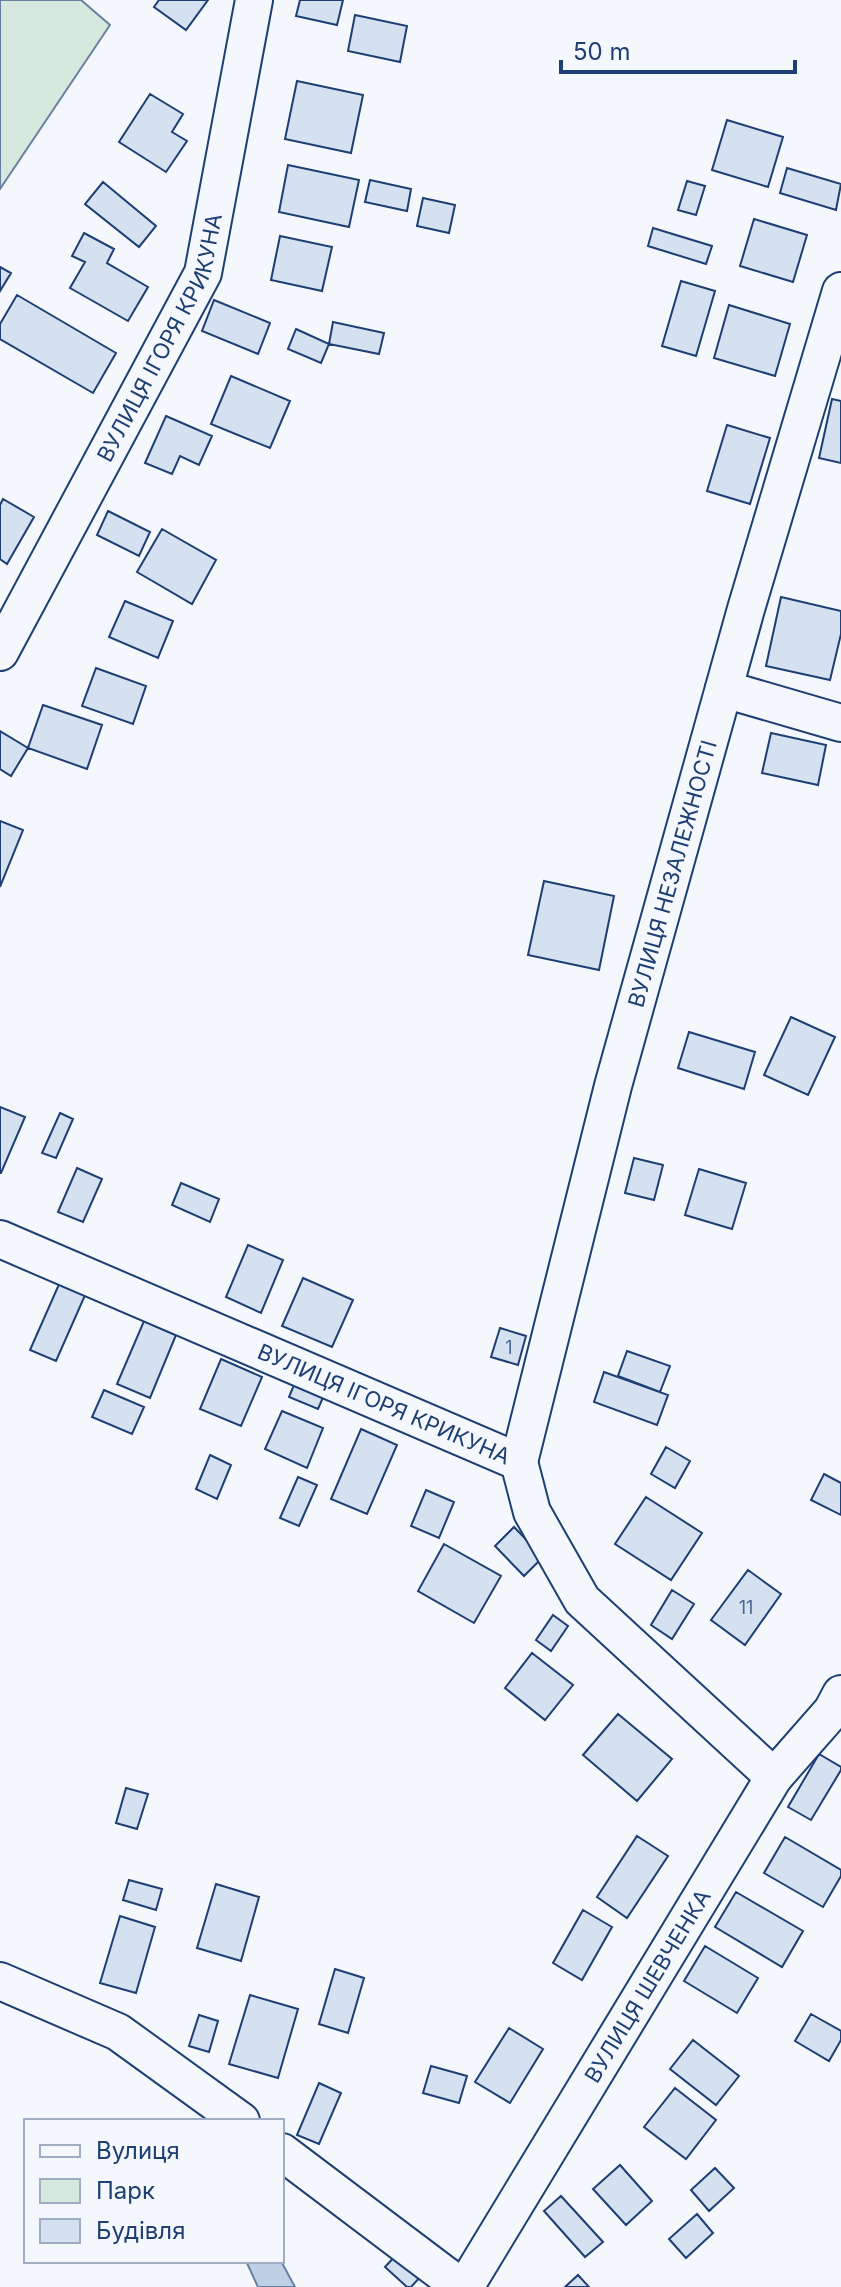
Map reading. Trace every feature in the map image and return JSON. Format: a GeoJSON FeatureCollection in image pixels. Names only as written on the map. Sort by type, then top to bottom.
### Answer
{"type":"FeatureCollection","features":[{"type":"Feature","properties":{"kind":"street","name":"ВУЛИЦЯ ІГОРЯ КРИКУНА"},"geometry":{"type":"LineString","coordinates":[[0,652],[203,273],[254,0]]}},
{"type":"Feature","properties":{"kind":"street","name":"ВУЛИЦЯ НЕЗАЛЕЖНОСТІ"},"geometry":{"type":"LineString","coordinates":[[519,1462],[613,1086],[724,689],[831,365],[841,291]]}},
{"type":"Feature","properties":{"kind":"street"},"geometry":{"type":"LineString","coordinates":[[724,689],[841,723]]}},
{"type":"Feature","properties":{"kind":"street","name":"ВУЛИЦЯ ІГОРЯ КРИКУНА"},"geometry":{"type":"LineString","coordinates":[[0,1239],[519,1462],[532,1512],[582,1600],[774,1777]]}},
{"type":"Feature","properties":{"kind":"street","name":"ВУЛИЦЯ ШЕВЧЕНКА"},"geometry":{"type":"LineString","coordinates":[[463,2287],[774,1777],[832,1711],[841,1694]]}},
{"type":"Feature","properties":{"kind":"street"},"geometry":{"type":"LineString","coordinates":[[0,1981],[118,2032],[238,2119]]}},
{"type":"Feature","properties":{"kind":"street"},"geometry":{"type":"LineString","coordinates":[[284,2153],[463,2287]]}},
{"type":"Feature","properties":{"kind":"green space"},"geometry":{"type":"Polygon","coordinates":[[[0,0],[81,0],[110,25],[0,189],[0,0]]]}},
{"type":"Feature","properties":{"kind":"water"},"geometry":{"type":"Polygon","coordinates":[[[247,2263],[282,2263],[295,2287],[258,2287],[247,2263]]]}},
{"type":"Feature","properties":{"kind":"building"},"geometry":{"type":"Polygon","coordinates":[[[159,0],[208,0],[186,30],[154,7],[159,0]]]}},
{"type":"Feature","properties":{"kind":"building"},"geometry":{"type":"Polygon","coordinates":[[[300,0],[343,0],[337,25],[296,16],[300,0]]]}},
{"type":"Feature","properties":{"kind":"building"},"geometry":{"type":"Polygon","coordinates":[[[355,15],[407,26],[400,62],[348,51],[355,15]]]}},
{"type":"Feature","properties":{"kind":"building"},"geometry":{"type":"Polygon","coordinates":[[[297,81],[363,95],[351,153],[285,139],[297,81]]]}},
{"type":"Feature","properties":{"kind":"building"},"geometry":{"type":"Polygon","coordinates":[[[150,94],[183,114],[172,132],[187,141],[166,172],[119,142],[150,94]]]}},
{"type":"Feature","properties":{"kind":"building"},"geometry":{"type":"Polygon","coordinates":[[[727,120],[783,137],[768,187],[712,170],[727,120]]]}},
{"type":"Feature","properties":{"kind":"building"},"geometry":{"type":"Polygon","coordinates":[[[288,165],[359,180],[349,227],[279,212],[288,165]]]}},
{"type":"Feature","properties":{"kind":"building"},"geometry":{"type":"Polygon","coordinates":[[[787,168],[841,184],[836,210],[780,193],[787,168]]]}},
{"type":"Feature","properties":{"kind":"building"},"geometry":{"type":"Polygon","coordinates":[[[370,180],[411,189],[407,211],[365,202],[370,180]]]}},
{"type":"Feature","properties":{"kind":"building"},"geometry":{"type":"Polygon","coordinates":[[[687,181],[705,186],[696,215],[678,210],[687,181]]]}},
{"type":"Feature","properties":{"kind":"building"},"geometry":{"type":"Polygon","coordinates":[[[103,182],[156,226],[139,247],[85,204],[103,182]]]}},
{"type":"Feature","properties":{"kind":"building"},"geometry":{"type":"Polygon","coordinates":[[[423,198],[455,205],[449,233],[417,226],[423,198]]]}},
{"type":"Feature","properties":{"kind":"building"},"geometry":{"type":"Polygon","coordinates":[[[754,219],[807,235],[793,282],[740,266],[754,219]]]}},
{"type":"Feature","properties":{"kind":"building"},"geometry":{"type":"Polygon","coordinates":[[[653,228],[712,246],[706,264],[648,246],[653,228]]]}},
{"type":"Feature","properties":{"kind":"building"},"geometry":{"type":"Polygon","coordinates":[[[84,233],[114,249],[107,263],[148,287],[128,321],[70,288],[85,262],[72,256],[84,233]]]}},
{"type":"Feature","properties":{"kind":"building"},"geometry":{"type":"Polygon","coordinates":[[[280,236],[332,247],[322,291],[271,280],[280,236]]]}},
{"type":"Feature","properties":{"kind":"building"},"geometry":{"type":"Polygon","coordinates":[[[0,267],[11,273],[0,291],[0,267]]]}},
{"type":"Feature","properties":{"kind":"building"},"geometry":{"type":"Polygon","coordinates":[[[681,281],[715,291],[696,356],[662,346],[681,281]]]}},
{"type":"Feature","properties":{"kind":"building"},"geometry":{"type":"Polygon","coordinates":[[[17,295],[116,353],[93,393],[0,339],[0,324],[17,295]]]}},
{"type":"Feature","properties":{"kind":"building"},"geometry":{"type":"Polygon","coordinates":[[[214,300],[270,323],[258,354],[202,331],[214,300]]]}},
{"type":"Feature","properties":{"kind":"building"},"geometry":{"type":"Polygon","coordinates":[[[729,305],[790,324],[775,376],[714,358],[729,305]]]}},
{"type":"Feature","properties":{"kind":"building"},"geometry":{"type":"Polygon","coordinates":[[[333,322],[384,333],[379,354],[329,344],[333,322]]]}},
{"type":"Feature","properties":{"kind":"building"},"geometry":{"type":"Polygon","coordinates":[[[296,329],[329,344],[321,363],[288,349],[296,329]]]}},
{"type":"Feature","properties":{"kind":"building"},"geometry":{"type":"Polygon","coordinates":[[[231,376],[290,401],[270,448],[211,424],[231,376]]]}},
{"type":"Feature","properties":{"kind":"building"},"geometry":{"type":"Polygon","coordinates":[[[832,399],[841,401],[841,463],[819,458],[832,399]]]}},
{"type":"Feature","properties":{"kind":"building"},"geometry":{"type":"Polygon","coordinates":[[[166,416],[212,436],[199,465],[180,456],[172,474],[145,463],[166,416]]]}},
{"type":"Feature","properties":{"kind":"building"},"geometry":{"type":"Polygon","coordinates":[[[727,425],[770,438],[750,504],[707,491],[727,425]]]}},
{"type":"Feature","properties":{"kind":"building"},"geometry":{"type":"Polygon","coordinates":[[[3,499],[34,517],[7,564],[0,559],[0,505],[3,499]]]}},
{"type":"Feature","properties":{"kind":"building"},"geometry":{"type":"Polygon","coordinates":[[[108,511],[150,532],[139,556],[97,535],[108,511]]]}},
{"type":"Feature","properties":{"kind":"building"},"geometry":{"type":"Polygon","coordinates":[[[162,529],[216,560],[192,604],[137,572],[162,529]]]}},
{"type":"Feature","properties":{"kind":"building"},"geometry":{"type":"Polygon","coordinates":[[[781,597],[841,611],[841,634],[830,680],[766,666],[781,597]]]}},
{"type":"Feature","properties":{"kind":"building"},"geometry":{"type":"Polygon","coordinates":[[[125,601],[173,621],[158,658],[109,637],[125,601]]]}},
{"type":"Feature","properties":{"kind":"building"},"geometry":{"type":"Polygon","coordinates":[[[96,668],[146,686],[133,724],[82,706],[96,668]]]}},
{"type":"Feature","properties":{"kind":"building"},"geometry":{"type":"Polygon","coordinates":[[[43,705],[102,725],[87,769],[28,748],[43,705]]]}},
{"type":"Feature","properties":{"kind":"building"},"geometry":{"type":"Polygon","coordinates":[[[0,731],[28,748],[11,776],[0,769],[0,731]]]}},
{"type":"Feature","properties":{"kind":"building"},"geometry":{"type":"Polygon","coordinates":[[[771,733],[826,745],[818,785],[762,773],[771,733]]]}},
{"type":"Feature","properties":{"kind":"building"},"geometry":{"type":"Polygon","coordinates":[[[0,821],[23,830],[0,887],[0,821]]]}},
{"type":"Feature","properties":{"kind":"building"},"geometry":{"type":"Polygon","coordinates":[[[544,881],[614,896],[599,970],[528,955],[544,881]]]}},
{"type":"Feature","properties":{"kind":"building"},"geometry":{"type":"Polygon","coordinates":[[[791,1017],[835,1037],[808,1095],[764,1075],[791,1017]]]}},
{"type":"Feature","properties":{"kind":"building"},"geometry":{"type":"Polygon","coordinates":[[[689,1032],[755,1052],[744,1089],[678,1068],[689,1032]]]}},
{"type":"Feature","properties":{"kind":"building"},"geometry":{"type":"Polygon","coordinates":[[[0,1107],[25,1117],[1,1173],[0,1173],[0,1107]]]}},
{"type":"Feature","properties":{"kind":"building"},"geometry":{"type":"Polygon","coordinates":[[[60,1113],[73,1119],[56,1158],[42,1153],[60,1113]]]}},
{"type":"Feature","properties":{"kind":"building"},"geometry":{"type":"Polygon","coordinates":[[[634,1158],[663,1165],[654,1200],[625,1193],[634,1158]]]}},
{"type":"Feature","properties":{"kind":"building"},"geometry":{"type":"Polygon","coordinates":[[[77,1168],[102,1179],[83,1222],[58,1212],[77,1168]]]}},
{"type":"Feature","properties":{"kind":"building"},"geometry":{"type":"Polygon","coordinates":[[[699,1169],[746,1183],[732,1229],[685,1215],[699,1169]]]}},
{"type":"Feature","properties":{"kind":"building"},"geometry":{"type":"Polygon","coordinates":[[[181,1183],[219,1199],[210,1222],[172,1205],[181,1183]]]}},
{"type":"Feature","properties":{"kind":"building"},"geometry":{"type":"Polygon","coordinates":[[[248,1245],[283,1260],[261,1313],[226,1297],[248,1245]]]}},
{"type":"Feature","properties":{"kind":"building"},"geometry":{"type":"Polygon","coordinates":[[[303,1278],[353,1300],[332,1347],[282,1326],[303,1278]]]}},
{"type":"Feature","properties":{"kind":"building"},"geometry":{"type":"Polygon","coordinates":[[[60,1282],[86,1293],[56,1361],[30,1350],[60,1282]]]}},
{"type":"Feature","properties":{"kind":"building"},"geometry":{"type":"Polygon","coordinates":[[[144,1321],[176,1335],[150,1398],[117,1384],[144,1321]]]}},
{"type":"Feature","properties":{"kind":"building"},"geometry":{"type":"Polygon","coordinates":[[[500,1328],[526,1336],[518,1365],[491,1357],[500,1328]]]}},
{"type":"Feature","properties":{"kind":"building"},"geometry":{"type":"Polygon","coordinates":[[[627,1351],[670,1366],[660,1392],[618,1376],[627,1351]]]}},
{"type":"Feature","properties":{"kind":"building"},"geometry":{"type":"Polygon","coordinates":[[[221,1359],[262,1377],[241,1426],[200,1409],[221,1359]]]}},
{"type":"Feature","properties":{"kind":"building"},"geometry":{"type":"Polygon","coordinates":[[[604,1372],[668,1395],[657,1425],[594,1402],[604,1372]]]}},
{"type":"Feature","properties":{"kind":"building"},"geometry":{"type":"Polygon","coordinates":[[[296,1380],[325,1393],[318,1409],[289,1397],[296,1380]]]}},
{"type":"Feature","properties":{"kind":"building"},"geometry":{"type":"Polygon","coordinates":[[[104,1390],[144,1407],[132,1434],[92,1417],[104,1390]]]}},
{"type":"Feature","properties":{"kind":"building"},"geometry":{"type":"Polygon","coordinates":[[[282,1411],[323,1428],[307,1468],[265,1449],[282,1411]]]}},
{"type":"Feature","properties":{"kind":"building"},"geometry":{"type":"Polygon","coordinates":[[[361,1429],[397,1445],[367,1514],[331,1499],[361,1429]]]}},
{"type":"Feature","properties":{"kind":"building"},"geometry":{"type":"Polygon","coordinates":[[[666,1447],[690,1461],[675,1488],[651,1474],[666,1447]]]}},
{"type":"Feature","properties":{"kind":"building"},"geometry":{"type":"Polygon","coordinates":[[[210,1455],[231,1465],[217,1499],[196,1489],[210,1455]]]}},
{"type":"Feature","properties":{"kind":"building"},"geometry":{"type":"Polygon","coordinates":[[[824,1474],[841,1483],[841,1515],[811,1500],[824,1474]]]}},
{"type":"Feature","properties":{"kind":"building"},"geometry":{"type":"Polygon","coordinates":[[[298,1477],[317,1485],[299,1526],[280,1518],[298,1477]]]}},
{"type":"Feature","properties":{"kind":"building"},"geometry":{"type":"Polygon","coordinates":[[[426,1490],[454,1502],[439,1538],[411,1526],[426,1490]]]}},
{"type":"Feature","properties":{"kind":"building"},"geometry":{"type":"Polygon","coordinates":[[[646,1497],[702,1533],[671,1580],[615,1544],[646,1497]]]}},
{"type":"Feature","properties":{"kind":"building"},"geometry":{"type":"Polygon","coordinates":[[[514,1527],[543,1557],[524,1576],[495,1546],[514,1527]]]}},
{"type":"Feature","properties":{"kind":"building"},"geometry":{"type":"Polygon","coordinates":[[[444,1544],[501,1576],[474,1623],[418,1591],[444,1544]]]}},
{"type":"Feature","properties":{"kind":"building"},"geometry":{"type":"Polygon","coordinates":[[[748,1570],[781,1594],[745,1645],[711,1620],[748,1570]]]}},
{"type":"Feature","properties":{"kind":"building"},"geometry":{"type":"Polygon","coordinates":[[[672,1590],[694,1604],[672,1639],[651,1625],[672,1590]]]}},
{"type":"Feature","properties":{"kind":"building"},"geometry":{"type":"Polygon","coordinates":[[[553,1615],[568,1626],[551,1651],[536,1640],[553,1615]]]}},
{"type":"Feature","properties":{"kind":"building"},"geometry":{"type":"Polygon","coordinates":[[[532,1653],[573,1685],[545,1720],[505,1688],[532,1653]]]}},
{"type":"Feature","properties":{"kind":"building"},"geometry":{"type":"Polygon","coordinates":[[[618,1714],[672,1759],[637,1801],[583,1755],[618,1714]]]}},
{"type":"Feature","properties":{"kind":"building"},"geometry":{"type":"Polygon","coordinates":[[[819,1754],[841,1767],[841,1770],[811,1820],[788,1807],[819,1754]]]}},
{"type":"Feature","properties":{"kind":"building"},"geometry":{"type":"Polygon","coordinates":[[[126,1788],[148,1794],[137,1829],[116,1823],[126,1788]]]}},
{"type":"Feature","properties":{"kind":"building"},"geometry":{"type":"Polygon","coordinates":[[[637,1836],[668,1856],[627,1918],[597,1897],[637,1836]]]}},
{"type":"Feature","properties":{"kind":"building"},"geometry":{"type":"Polygon","coordinates":[[[785,1837],[841,1870],[841,1876],[823,1907],[764,1873],[785,1837]]]}},
{"type":"Feature","properties":{"kind":"building"},"geometry":{"type":"Polygon","coordinates":[[[129,1880],[162,1889],[156,1910],[123,1900],[129,1880]]]}},
{"type":"Feature","properties":{"kind":"building"},"geometry":{"type":"Polygon","coordinates":[[[216,1884],[259,1897],[241,1961],[197,1948],[216,1884]]]}},
{"type":"Feature","properties":{"kind":"building"},"geometry":{"type":"Polygon","coordinates":[[[736,1892],[803,1931],[782,1967],[715,1927],[736,1892]]]}},
{"type":"Feature","properties":{"kind":"building"},"geometry":{"type":"Polygon","coordinates":[[[583,1910],[612,1927],[582,1980],[553,1963],[583,1910]]]}},
{"type":"Feature","properties":{"kind":"building"},"geometry":{"type":"Polygon","coordinates":[[[120,1916],[155,1927],[136,1993],[100,1983],[120,1916]]]}},
{"type":"Feature","properties":{"kind":"building"},"geometry":{"type":"Polygon","coordinates":[[[705,1946],[758,1978],[737,2013],[684,1981],[705,1946]]]}},
{"type":"Feature","properties":{"kind":"building"},"geometry":{"type":"Polygon","coordinates":[[[335,1969],[364,1978],[348,2033],[319,2024],[335,1969]]]}},
{"type":"Feature","properties":{"kind":"building"},"geometry":{"type":"Polygon","coordinates":[[[250,1995],[298,2009],[278,2078],[229,2064],[250,1995]]]}},
{"type":"Feature","properties":{"kind":"building"},"geometry":{"type":"Polygon","coordinates":[[[811,2014],[841,2031],[841,2040],[829,2061],[795,2041],[811,2014]]]}},
{"type":"Feature","properties":{"kind":"building"},"geometry":{"type":"Polygon","coordinates":[[[199,2015],[218,2021],[209,2052],[189,2046],[199,2015]]]}},
{"type":"Feature","properties":{"kind":"building"},"geometry":{"type":"Polygon","coordinates":[[[509,2028],[543,2049],[510,2103],[475,2082],[509,2028]]]}},
{"type":"Feature","properties":{"kind":"building"},"geometry":{"type":"Polygon","coordinates":[[[693,2040],[739,2076],[716,2105],[670,2069],[693,2040]]]}},
{"type":"Feature","properties":{"kind":"building"},"geometry":{"type":"Polygon","coordinates":[[[431,2066],[467,2076],[459,2103],[423,2093],[431,2066]]]}},
{"type":"Feature","properties":{"kind":"building"},"geometry":{"type":"Polygon","coordinates":[[[319,2083],[341,2093],[319,2144],[297,2135],[319,2083]]]}},
{"type":"Feature","properties":{"kind":"building"},"geometry":{"type":"Polygon","coordinates":[[[675,2088],[716,2120],[686,2159],[644,2127],[675,2088]]]}},
{"type":"Feature","properties":{"kind":"building"},"geometry":{"type":"Polygon","coordinates":[[[620,2165],[652,2201],[626,2225],[593,2189],[620,2165]]]}},
{"type":"Feature","properties":{"kind":"building"},"geometry":{"type":"Polygon","coordinates":[[[715,2168],[734,2188],[709,2211],[691,2190],[715,2168]]]}},
{"type":"Feature","properties":{"kind":"building"},"geometry":{"type":"Polygon","coordinates":[[[561,2196],[603,2242],[585,2257],[544,2211],[561,2196]]]}},
{"type":"Feature","properties":{"kind":"building"},"geometry":{"type":"Polygon","coordinates":[[[697,2214],[713,2233],[686,2258],[669,2239],[697,2214]]]}},
{"type":"Feature","properties":{"kind":"building"},"geometry":{"type":"Polygon","coordinates":[[[398,2253],[422,2275],[411,2287],[407,2287],[385,2267],[398,2253]]]}},
{"type":"Feature","properties":{"kind":"building"},"geometry":{"type":"Polygon","coordinates":[[[578,2275],[589,2287],[565,2287],[578,2275]]]}}]}
